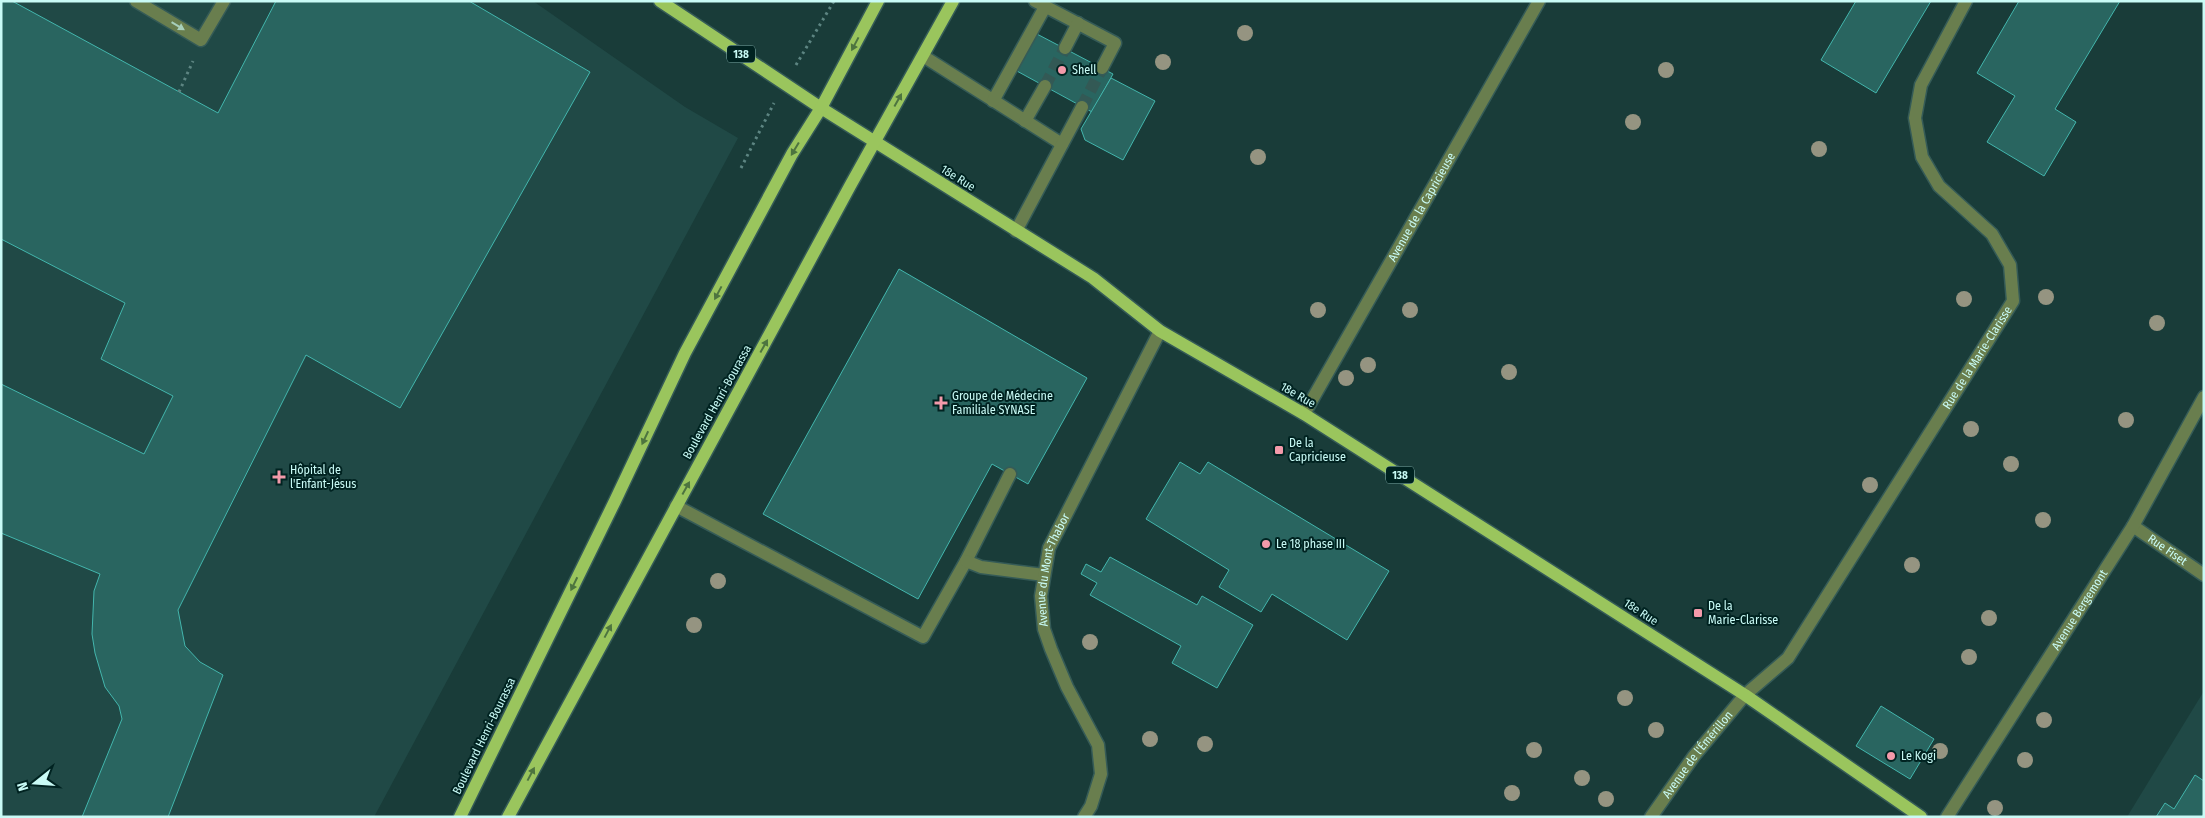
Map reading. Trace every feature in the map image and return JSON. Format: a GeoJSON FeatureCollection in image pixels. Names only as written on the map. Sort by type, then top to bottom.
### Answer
{"type":"FeatureCollection","features":[{"type":"Feature","properties":{"kind":"main road","name":"18e Rue"},"geometry":{"type":"LineString","coordinates":[[660,1],[821,108],[1093,278],[1160,331],[1304,414],[1745,695],[1921,817]]}},
{"type":"Feature","properties":{"kind":"main road","name":"Boulevard Henri-Bourassa"},"geometry":{"type":"LineString","coordinates":[[460,817],[611,510],[685,353],[792,154],[821,108],[878,1]]}},
{"type":"Feature","properties":{"kind":"main road","name":"Boulevard Henri-Bourassa"},"geometry":{"type":"LineString","coordinates":[[508,817],[953,1]]}},
{"type":"Feature","properties":{"kind":"street"},"geometry":{"type":"LineString","coordinates":[[136,1],[201,40],[224,1]]}},
{"type":"Feature","properties":{"kind":"street","name":"Avenue de la Capricieuse"},"geometry":{"type":"LineString","coordinates":[[1304,414],[1539,1]]}},
{"type":"Feature","properties":{"kind":"street","name":"Rue de la Marie-Clarisse"},"geometry":{"type":"LineString","coordinates":[[1745,695],[1788,658],[2013,301],[2010,265],[1992,234],[1939,186],[1922,157],[1915,118],[1920,85],[1966,1]]}},
{"type":"Feature","properties":{"kind":"street"},"geometry":{"type":"LineString","coordinates":[[993,101],[1040,4],[1115,42],[1102,68]]}},
{"type":"Feature","properties":{"kind":"street"},"geometry":{"type":"LineString","coordinates":[[1065,48],[1078,23]]}},
{"type":"Feature","properties":{"kind":"street"},"geometry":{"type":"LineString","coordinates":[[923,56],[1062,144]]}},
{"type":"Feature","properties":{"kind":"street"},"geometry":{"type":"LineString","coordinates":[[1025,121],[1044,86]]}},
{"type":"Feature","properties":{"kind":"street"},"geometry":{"type":"LineString","coordinates":[[1016,231],[1082,107]]}},
{"type":"Feature","properties":{"kind":"street","name":"Avenue du Mont-Thabor"},"geometry":{"type":"LineString","coordinates":[[1084,817],[1091,806],[1101,774],[1098,745],[1067,687],[1044,629],[1041,596],[1048,548],[1160,331]]}},
{"type":"Feature","properties":{"kind":"street","name":"Avenue Bergemont"},"geometry":{"type":"LineString","coordinates":[[1947,817],[2133,526],[2204,397]]}},
{"type":"Feature","properties":{"kind":"street"},"geometry":{"type":"LineString","coordinates":[[676,506],[923,637],[966,562],[1010,474]]}},
{"type":"Feature","properties":{"kind":"street","name":"Rue Fiset"},"geometry":{"type":"LineString","coordinates":[[2133,526],[2204,575]]}},
{"type":"Feature","properties":{"kind":"street"},"geometry":{"type":"LineString","coordinates":[[966,562],[981,567],[1044,575]]}},
{"type":"Feature","properties":{"kind":"street","name":"Avenue de l'Émérillon"},"geometry":{"type":"LineString","coordinates":[[1651,817],[1694,756],[1745,695]]}},
{"type":"Feature","properties":{"kind":"path"},"geometry":{"type":"LineString","coordinates":[[810,40],[834,1]]}},
{"type":"Feature","properties":{"kind":"path"},"geometry":{"type":"LineString","coordinates":[[179,92],[201,40]]}},
{"type":"Feature","properties":{"kind":"path"},"geometry":{"type":"LineString","coordinates":[[741,168],[759,129]]}},
{"type":"Feature","properties":{"kind":"shaded area","name":"Hôpital de l'Enfant-Jésus"},"geometry":{"type":"Polygon","coordinates":[[[1,1],[533,1],[685,107],[738,138],[374,817],[1,817],[1,1]]]}},
{"type":"Feature","properties":{"kind":"shaded area"},"geometry":{"type":"Polygon","coordinates":[[[2204,691],[2204,817],[2127,817],[2204,691]]]}},
{"type":"Feature","properties":{"kind":"building"},"geometry":{"type":"Polygon","coordinates":[[[1,1],[12,1],[218,113],[276,1],[469,1],[590,72],[400,408],[306,355],[178,610],[185,646],[200,662],[223,675],[168,817],[82,817],[122,719],[119,706],[105,687],[95,653],[92,634],[94,591],[100,574],[1,533],[1,384],[144,454],[173,396],[101,359],[125,303],[1,239],[1,1]]]}},
{"type":"Feature","properties":{"kind":"building"},"geometry":{"type":"Polygon","coordinates":[[[1856,1],[1931,1],[1876,93],[1821,60],[1856,1]]]}},
{"type":"Feature","properties":{"kind":"building"},"geometry":{"type":"Polygon","coordinates":[[[2019,1],[2120,1],[2055,109],[2076,122],[2044,176],[1987,142],[2015,96],[1977,73],[2019,1]]]}},
{"type":"Feature","properties":{"kind":"building"},"geometry":{"type":"Polygon","coordinates":[[[1035,33],[1113,74],[1092,112],[1015,70],[1035,33]]]}},
{"type":"Feature","properties":{"kind":"building"},"geometry":{"type":"Polygon","coordinates":[[[1111,78],[1155,101],[1123,160],[1085,140],[1081,129],[1111,78]]]}},
{"type":"Feature","properties":{"kind":"building"},"geometry":{"type":"Polygon","coordinates":[[[899,269],[1087,378],[1028,484],[992,464],[918,599],[763,514],[899,269]]]}},
{"type":"Feature","properties":{"kind":"building","name":"Le 18 phase III"},"geometry":{"type":"Polygon","coordinates":[[[1180,462],[1200,474],[1208,462],[1389,571],[1347,640],[1272,594],[1261,612],[1219,587],[1229,570],[1146,519],[1180,462]]]}},
{"type":"Feature","properties":{"kind":"building"},"geometry":{"type":"Polygon","coordinates":[[[1110,557],[1197,605],[1202,596],[1253,625],[1217,688],[1172,663],[1181,646],[1090,595],[1097,583],[1081,574],[1086,564],[1101,572],[1110,557]]]}},
{"type":"Feature","properties":{"kind":"building"},"geometry":{"type":"Polygon","coordinates":[[[1881,706],[1934,739],[1910,779],[1856,746],[1881,706]]]}},
{"type":"Feature","properties":{"kind":"building"},"geometry":{"type":"Polygon","coordinates":[[[2195,775],[2204,781],[2204,813],[2202,817],[2156,817],[2165,803],[2174,809],[2195,775]]]}},
{"type":"Feature","properties":{"kind":"tunnel"},"geometry":{"type":"LineString","coordinates":[[1045,86],[1065,48]]}},
{"type":"Feature","properties":{"kind":"tunnel"},"geometry":{"type":"LineString","coordinates":[[1082,107],[1102,68]]}},
{"type":"Feature","properties":{"kind":"place","name":"Shell"},"geometry":{"type":"Point","coordinates":[1062,70]}},
{"type":"Feature","properties":{"kind":"place","name":"Groupe de Médecine Familiale SYNASE"},"geometry":{"type":"Point","coordinates":[941,403]}},
{"type":"Feature","properties":{"kind":"place","name":"De la Capricieuse"},"geometry":{"type":"Point","coordinates":[1279,450]}},
{"type":"Feature","properties":{"kind":"place","name":"Hôpital de l'Enfant-Jésus"},"geometry":{"type":"Point","coordinates":[279,477]}},
{"type":"Feature","properties":{"kind":"place","name":"Le 18 phase III"},"geometry":{"type":"Point","coordinates":[1266,544]}},
{"type":"Feature","properties":{"kind":"place","name":"De la Marie-Clarisse"},"geometry":{"type":"Point","coordinates":[1698,613]}},
{"type":"Feature","properties":{"kind":"place","name":"Le Kogi"},"geometry":{"type":"Point","coordinates":[1891,756]}}]}
